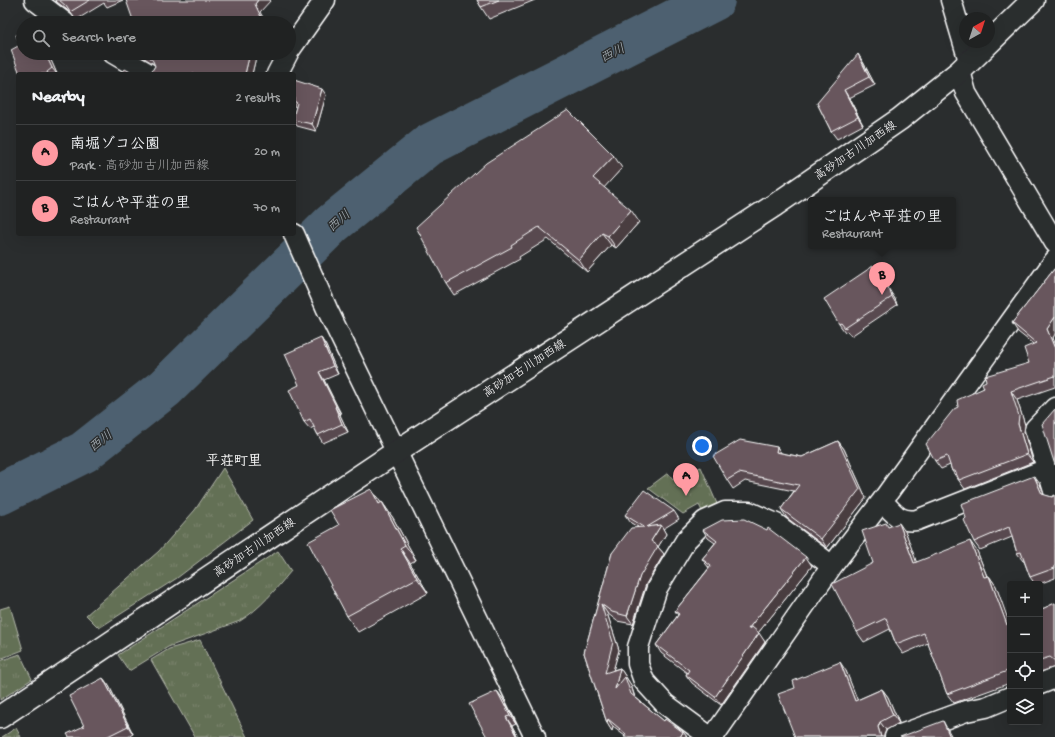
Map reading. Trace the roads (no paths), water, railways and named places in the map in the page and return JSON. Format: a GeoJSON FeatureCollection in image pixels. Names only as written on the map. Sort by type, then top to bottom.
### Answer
{"type":"FeatureCollection","features":[{"type":"Feature","properties":{"kind":"main road","name":"高砂加古川加西線"},"geometry":{"type":"LineString","coordinates":[[0,717],[396,452],[834,165],[900,119],[964,66],[1003,31],[1033,0]]}},
{"type":"Feature","properties":{"kind":"street"},"geometry":{"type":"LineString","coordinates":[[35,0],[56,16]]}},
{"type":"Feature","properties":{"kind":"street"},"geometry":{"type":"LineString","coordinates":[[296,41],[325,0]]}},
{"type":"Feature","properties":{"kind":"street"},"geometry":{"type":"LineString","coordinates":[[951,0],[964,66],[966,93],[1055,243]]}},
{"type":"Feature","properties":{"kind":"street"},"geometry":{"type":"LineString","coordinates":[[124,60],[145,72]]}},
{"type":"Feature","properties":{"kind":"street"},"geometry":{"type":"LineString","coordinates":[[278,72],[284,60]]}},
{"type":"Feature","properties":{"kind":"street"},"geometry":{"type":"LineString","coordinates":[[295,236],[327,309],[535,737]]}},
{"type":"Feature","properties":{"kind":"street"},"geometry":{"type":"LineString","coordinates":[[832,566],[776,524],[749,512],[725,512],[705,521],[686,540],[657,588],[638,646],[638,664],[644,681],[665,704],[712,737],[832,566],[882,501],[1055,260]]}},
{"type":"Feature","properties":{"kind":"street"},"geometry":{"type":"LineString","coordinates":[[1055,408],[1035,429],[1055,494]]}},
{"type":"Feature","properties":{"kind":"street"},"geometry":{"type":"LineString","coordinates":[[882,501],[898,518],[906,522],[917,520],[1047,469]]}},
{"type":"Feature","properties":{"kind":"street"},"geometry":{"type":"LineString","coordinates":[[1043,683],[1055,678]]}},
{"type":"Feature","properties":{"kind":"street"},"geometry":{"type":"LineString","coordinates":[[895,737],[966,711],[986,707],[1007,698]]}},
{"type":"Feature","properties":{"kind":"waterway","name":"西川"},"geometry":{"type":"LineString","coordinates":[[0,494],[84,452],[165,388],[332,224],[429,145],[714,0]]}},
{"type":"Feature","properties":{"kind":"place","name":"ごはんや平荘の里"},"geometry":{"type":"Point","coordinates":[882,295]}},
{"type":"Feature","properties":{"kind":"place","name":"南堀ゾコ公園"},"geometry":{"type":"Point","coordinates":[686,496]}},
{"type":"Feature","properties":{"kind":"district","name":"平荘町里"},"geometry":{"type":"Point","coordinates":[234,460]}}]}
